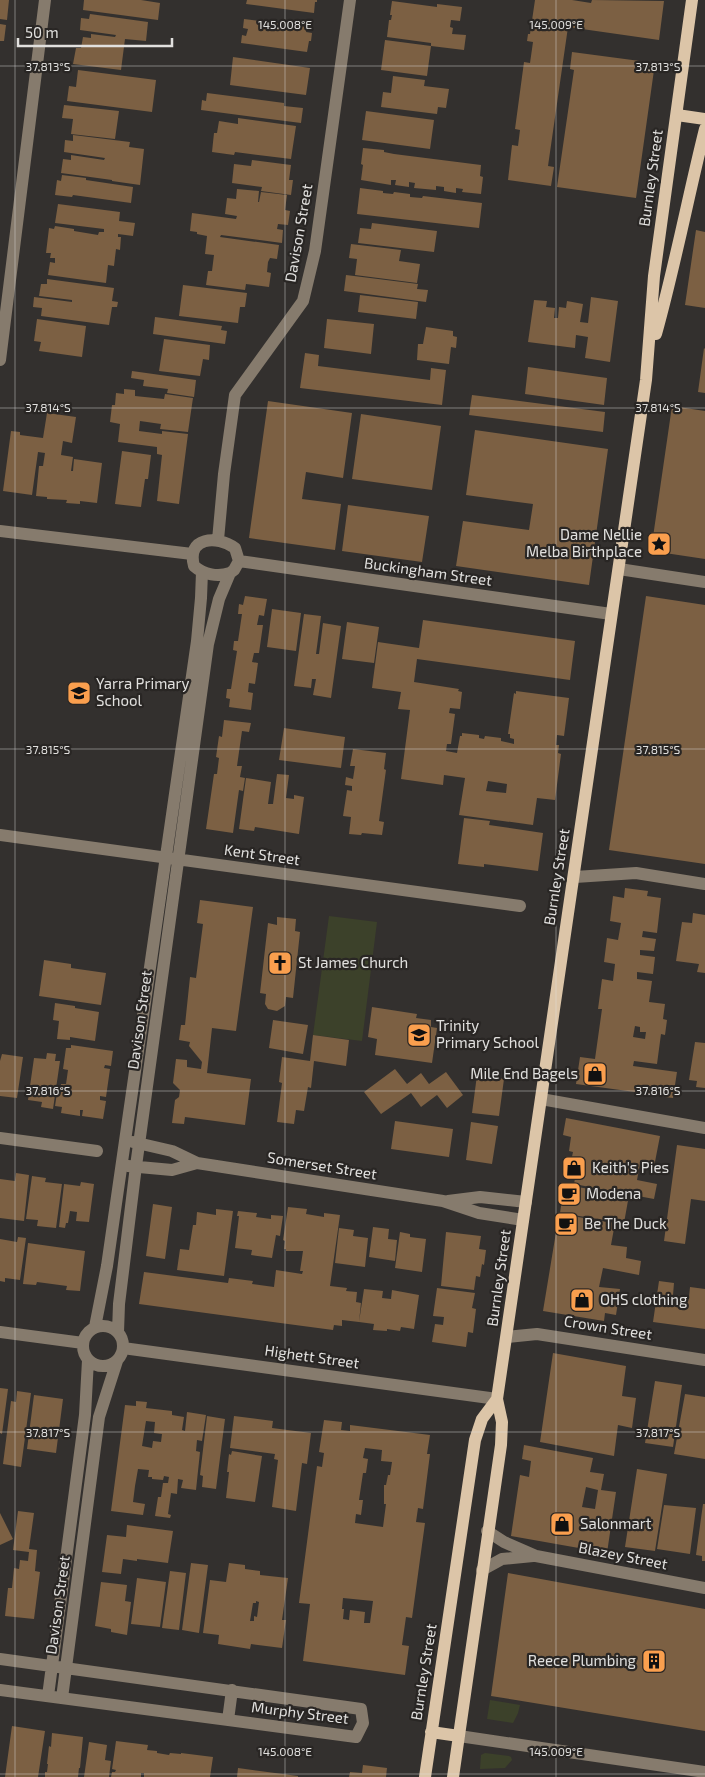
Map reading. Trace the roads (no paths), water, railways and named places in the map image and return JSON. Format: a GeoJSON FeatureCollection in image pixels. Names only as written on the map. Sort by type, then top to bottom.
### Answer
{"type":"FeatureCollection","features":[{"type":"Feature","properties":{"kind":"main road","name":"Burnley Street"},"geometry":{"type":"LineString","coordinates":[[453,1777],[487,1531],[501,1445],[502,1422],[497,1399],[648,361],[654,276],[692,0]]}},
{"type":"Feature","properties":{"kind":"main road"},"geometry":{"type":"LineString","coordinates":[[677,115],[705,119]]}},
{"type":"Feature","properties":{"kind":"main road","name":"Burnley Street"},"geometry":{"type":"LineString","coordinates":[[648,361],[670,285],[705,129]]}},
{"type":"Feature","properties":{"kind":"main road","name":"Burnley Street"},"geometry":{"type":"LineString","coordinates":[[426,1777],[475,1440],[482,1419],[497,1399]]}},
{"type":"Feature","properties":{"kind":"main road"},"geometry":{"type":"LineString","coordinates":[[432,1732],[459,1736]]}},
{"type":"Feature","properties":{"kind":"street"},"geometry":{"type":"LineString","coordinates":[[0,360],[45,0]]}},
{"type":"Feature","properties":{"kind":"street","name":"Davison Street"},"geometry":{"type":"LineString","coordinates":[[218,540],[224,474],[235,394],[303,301],[315,252],[350,0]]}},
{"type":"Feature","properties":{"kind":"street"},"geometry":{"type":"LineString","coordinates":[[0,531],[192,554]]}},
{"type":"Feature","properties":{"kind":"street"},"geometry":{"type":"LineString","coordinates":[[218,540],[229,543],[235,548],[239,561],[230,573],[217,575],[202,572],[194,566],[192,554],[199,543],[218,540]]}},
{"type":"Feature","properties":{"kind":"street","name":"Buckingham Street"},"geometry":{"type":"LineString","coordinates":[[239,561],[611,614]]}},
{"type":"Feature","properties":{"kind":"street"},"geometry":{"type":"LineString","coordinates":[[619,569],[705,582]]}},
{"type":"Feature","properties":{"kind":"street","name":"Davison Street"},"geometry":{"type":"LineString","coordinates":[[193,712],[197,641],[202,598],[202,572]]}},
{"type":"Feature","properties":{"kind":"street","name":"Davison Street"},"geometry":{"type":"LineString","coordinates":[[95,1328],[107,1266],[125,1141],[172,859],[193,712],[213,618],[230,573]]}},
{"type":"Feature","properties":{"kind":"street","name":"Kent Street"},"geometry":{"type":"LineString","coordinates":[[0,835],[520,906]]}},
{"type":"Feature","properties":{"kind":"street","name":"Davison Street"},"geometry":{"type":"LineString","coordinates":[[118,1332],[119,1304],[140,1143],[172,859]]}},
{"type":"Feature","properties":{"kind":"street"},"geometry":{"type":"LineString","coordinates":[[574,877],[636,873],[705,884]]}},
{"type":"Feature","properties":{"kind":"street"},"geometry":{"type":"LineString","coordinates":[[541,1099],[705,1128]]}},
{"type":"Feature","properties":{"kind":"street"},"geometry":{"type":"LineString","coordinates":[[0,1138],[97,1151]]}},
{"type":"Feature","properties":{"kind":"street","name":"Somerset Street"},"geometry":{"type":"LineString","coordinates":[[125,1141],[172,1151],[197,1163],[443,1201],[479,1213],[523,1220]]}},
{"type":"Feature","properties":{"kind":"street","name":"Somerset Street"},"geometry":{"type":"LineString","coordinates":[[122,1165],[172,1170],[197,1163]]}},
{"type":"Feature","properties":{"kind":"street","name":"Somerset Street"},"geometry":{"type":"LineString","coordinates":[[443,1201],[480,1197],[526,1202]]}},
{"type":"Feature","properties":{"kind":"street"},"geometry":{"type":"LineString","coordinates":[[107,1326],[118,1332],[123,1342],[123,1348],[117,1361],[105,1366],[93,1364],[88,1360],[83,1349],[83,1343],[87,1334],[95,1328],[107,1326]]}},
{"type":"Feature","properties":{"kind":"street"},"geometry":{"type":"LineString","coordinates":[[0,1332],[83,1343]]}},
{"type":"Feature","properties":{"kind":"street","name":"Crown Street"},"geometry":{"type":"LineString","coordinates":[[506,1337],[537,1334],[705,1360]]}},
{"type":"Feature","properties":{"kind":"street","name":"Highett Street"},"geometry":{"type":"LineString","coordinates":[[123,1348],[497,1399]]}},
{"type":"Feature","properties":{"kind":"street","name":"Davison Street"},"geometry":{"type":"LineString","coordinates":[[48,1696],[85,1414],[88,1360]]}},
{"type":"Feature","properties":{"kind":"street","name":"Davison Street"},"geometry":{"type":"LineString","coordinates":[[62,1698],[99,1417],[117,1361]]}},
{"type":"Feature","properties":{"kind":"street"},"geometry":{"type":"LineString","coordinates":[[72,1515],[86,1517]]}},
{"type":"Feature","properties":{"kind":"street","name":"Blazey Street"},"geometry":{"type":"LineString","coordinates":[[487,1531],[504,1542],[536,1556],[705,1588]]}},
{"type":"Feature","properties":{"kind":"street","name":"Blazey Street"},"geometry":{"type":"LineString","coordinates":[[482,1570],[502,1559],[536,1556]]}},
{"type":"Feature","properties":{"kind":"street","name":"Murphy Street"},"geometry":{"type":"LineString","coordinates":[[0,1660],[361,1709],[364,1723],[356,1737],[0,1690]]}},
{"type":"Feature","properties":{"kind":"street","name":"Murphy Street"},"geometry":{"type":"LineString","coordinates":[[228,1720],[232,1690]]}},
{"type":"Feature","properties":{"kind":"street"},"geometry":{"type":"LineString","coordinates":[[459,1736],[705,1772]]}},
{"type":"Feature","properties":{"kind":"place","name":"Dame Nellie Melba Birthplace"},"geometry":{"type":"Point","coordinates":[659,544]}},
{"type":"Feature","properties":{"kind":"place","name":"Yarra Primary School"},"geometry":{"type":"Point","coordinates":[79,693]}},
{"type":"Feature","properties":{"kind":"place","name":"St James Church"},"geometry":{"type":"Point","coordinates":[280,963]}},
{"type":"Feature","properties":{"kind":"place","name":"Trinity Primary School"},"geometry":{"type":"Point","coordinates":[419,1035]}},
{"type":"Feature","properties":{"kind":"place","name":"Mile End Bagels"},"geometry":{"type":"Point","coordinates":[595,1074]}},
{"type":"Feature","properties":{"kind":"place","name":"Keith's Pies"},"geometry":{"type":"Point","coordinates":[574,1168]}},
{"type":"Feature","properties":{"kind":"place","name":"Modena"},"geometry":{"type":"Point","coordinates":[569,1194]}},
{"type":"Feature","properties":{"kind":"place","name":"Be The Duck"},"geometry":{"type":"Point","coordinates":[566,1224]}},
{"type":"Feature","properties":{"kind":"place","name":"OHS clothing"},"geometry":{"type":"Point","coordinates":[582,1300]}},
{"type":"Feature","properties":{"kind":"place","name":"Salonmart"},"geometry":{"type":"Point","coordinates":[562,1524]}},
{"type":"Feature","properties":{"kind":"place","name":"Reece Plumbing"},"geometry":{"type":"Point","coordinates":[654,1661]}}]}
